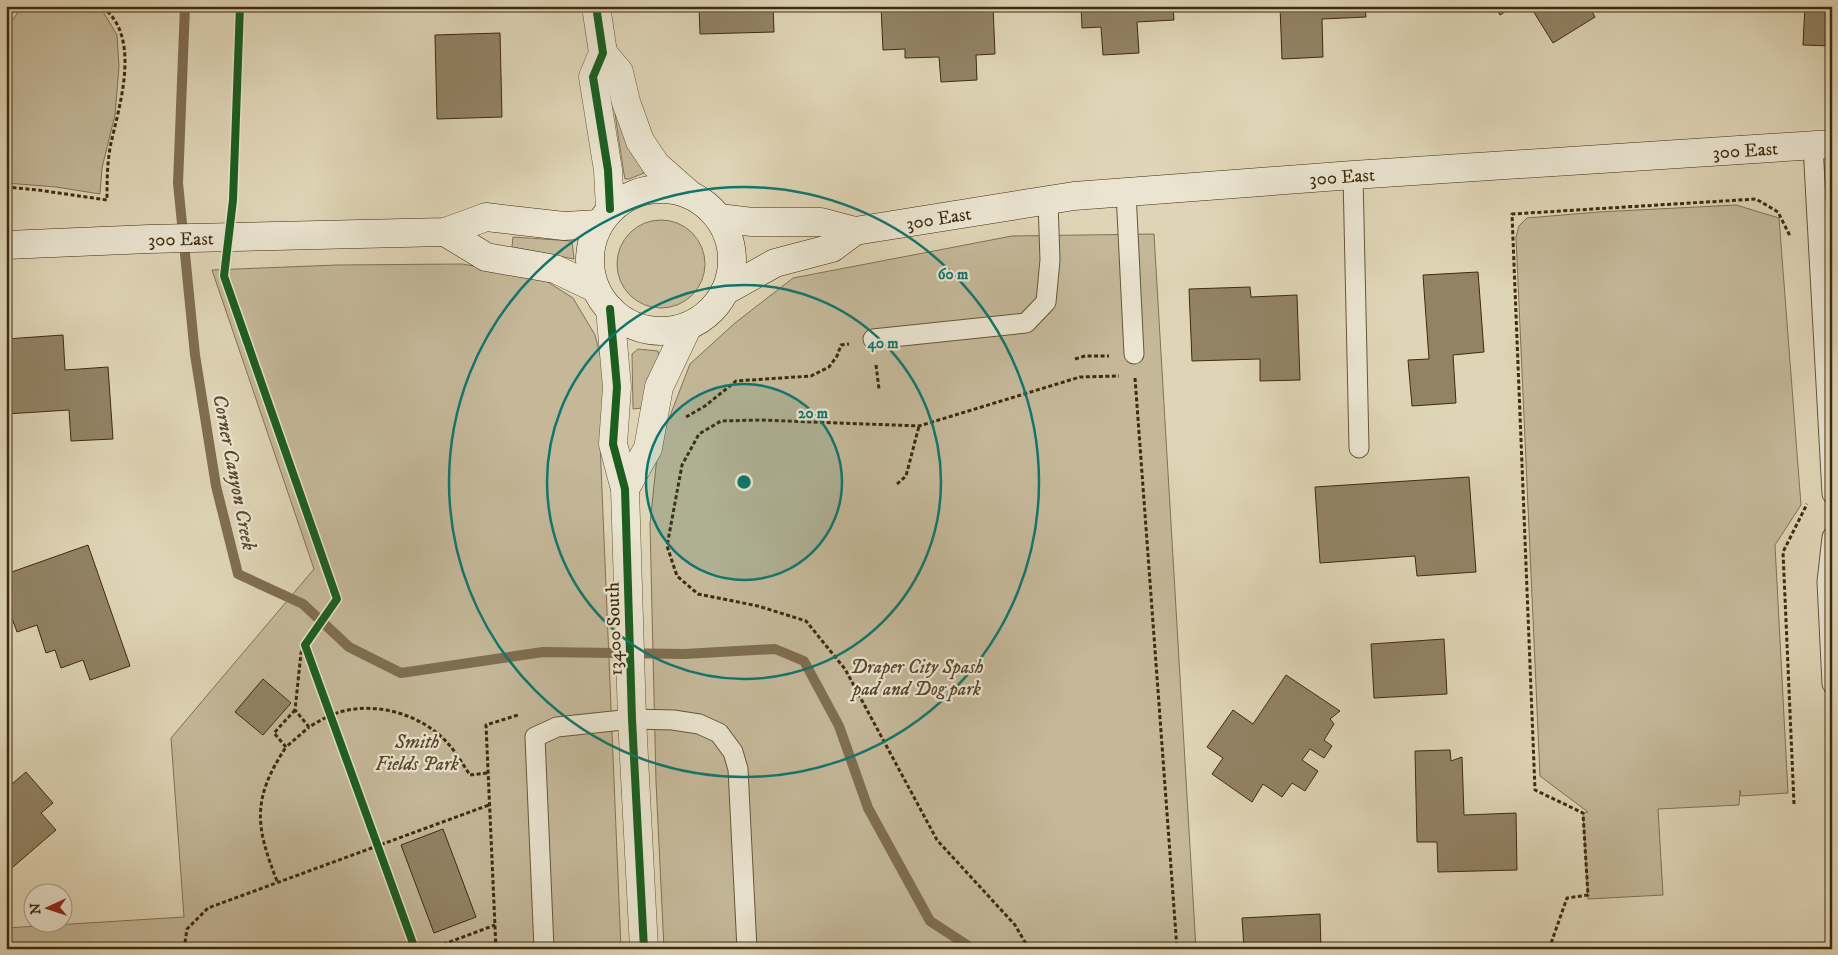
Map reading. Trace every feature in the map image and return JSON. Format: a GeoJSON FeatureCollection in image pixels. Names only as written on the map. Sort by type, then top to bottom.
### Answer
{"type":"FeatureCollection","features":[{"type":"Feature","properties":{"kind":"main road"},"geometry":{"type":"LineString","coordinates":[[445,232],[486,257],[555,269],[603,298],[626,322],[646,330],[667,331],[688,326],[703,318],[716,306],[725,291],[731,273],[732,254],[728,235],[719,218],[706,204],[690,194],[656,165],[640,141],[626,102],[619,72],[603,52],[596,6]]}},
{"type":"Feature","properties":{"kind":"main road"},"geometry":{"type":"LineString","coordinates":[[603,52],[593,77],[608,170],[605,217]]}},
{"type":"Feature","properties":{"kind":"main road","name":"300 East"},"geometry":{"type":"LineString","coordinates":[[719,218],[752,222],[820,222],[855,231],[1074,196],[1353,175],[1822,145]]}},
{"type":"Feature","properties":{"kind":"main road"},"geometry":{"type":"LineString","coordinates":[[603,298],[591,272],[590,256],[593,240],[605,217],[627,196],[648,189],[669,188],[690,194]]}},
{"type":"Feature","properties":{"kind":"main road","name":"300 East"},"geometry":{"type":"LineString","coordinates":[[6,245],[211,237],[445,232],[486,217],[564,226],[605,217]]}},
{"type":"Feature","properties":{"kind":"main road","name":"300 East"},"geometry":{"type":"LineString","coordinates":[[725,291],[775,263],[832,248],[855,231]]}},
{"type":"Feature","properties":{"kind":"main road","name":"13400 South"},"geometry":{"type":"LineString","coordinates":[[603,298],[617,387],[613,444],[625,489],[630,675],[644,949]]}},
{"type":"Feature","properties":{"kind":"main road"},"geometry":{"type":"LineString","coordinates":[[625,489],[648,448],[659,388],[688,326]]}},
{"type":"Feature","properties":{"kind":"lane"},"geometry":{"type":"LineString","coordinates":[[1822,145],[1832,494]]}},
{"type":"Feature","properties":{"kind":"lane"},"geometry":{"type":"LineString","coordinates":[[1353,175],[1359,448]]}},
{"type":"Feature","properties":{"kind":"lane"},"geometry":{"type":"LineString","coordinates":[[1126,192],[1134,354]]}},
{"type":"Feature","properties":{"kind":"lane"},"geometry":{"type":"LineString","coordinates":[[873,339],[1026,323],[1046,302],[1050,260],[1048,201]]}},
{"type":"Feature","properties":{"kind":"lane"},"geometry":{"type":"LineString","coordinates":[[1832,537],[1826,582],[1832,684]]}},
{"type":"Feature","properties":{"kind":"lane"},"geometry":{"type":"LineString","coordinates":[[544,949],[535,737],[557,727],[632,719],[673,720],[699,724],[719,733],[734,752],[738,769],[747,949]]}},
{"type":"Feature","properties":{"kind":"path"},"geometry":{"type":"LineString","coordinates":[[6,21],[15,6]]}},
{"type":"Feature","properties":{"kind":"path"},"geometry":{"type":"LineString","coordinates":[[6,188],[38,190],[107,200],[108,161],[123,96],[124,63],[121,33],[116,21],[101,6]]}},
{"type":"Feature","properties":{"kind":"path"},"geometry":{"type":"LineString","coordinates":[[1550,949],[1566,898],[1588,895],[1583,813],[1535,790],[1512,214],[1756,199],[1778,212],[1793,242]]}},
{"type":"Feature","properties":{"kind":"path"},"geometry":{"type":"LineString","coordinates":[[684,418],[705,406],[736,380],[810,376],[829,367],[841,346],[854,344]]}},
{"type":"Feature","properties":{"kind":"path"},"geometry":{"type":"LineString","coordinates":[[1075,359],[1085,356],[1134,354]]}},
{"type":"Feature","properties":{"kind":"path"},"geometry":{"type":"LineString","coordinates":[[1135,375],[1177,949]]}},
{"type":"Feature","properties":{"kind":"path"},"geometry":{"type":"LineString","coordinates":[[1029,949],[1015,925],[937,840],[845,668],[806,621],[758,606],[698,594],[677,576],[668,546],[682,465],[699,434],[720,421],[761,420],[919,426],[1080,377],[1126,376]]}},
{"type":"Feature","properties":{"kind":"path"},"geometry":{"type":"LineString","coordinates":[[897,484],[906,476],[919,426]]}},
{"type":"Feature","properties":{"kind":"path"},"geometry":{"type":"LineString","coordinates":[[1794,804],[1783,552],[1807,503]]}},
{"type":"Feature","properties":{"kind":"path"},"geometry":{"type":"LineString","coordinates":[[286,747],[274,733],[294,710],[301,653],[310,637]]}},
{"type":"Feature","properties":{"kind":"path"},"geometry":{"type":"LineString","coordinates":[[305,645],[308,654]]}},
{"type":"Feature","properties":{"kind":"path"},"geometry":{"type":"LineString","coordinates":[[327,706],[334,724]]}},
{"type":"Feature","properties":{"kind":"path"},"geometry":{"type":"LineString","coordinates":[[277,882],[262,837],[261,801],[268,776],[286,747],[309,727],[330,715],[349,710],[374,709],[414,718],[429,727],[450,746],[470,775],[488,773]]}},
{"type":"Feature","properties":{"kind":"path"},"geometry":{"type":"LineString","coordinates":[[294,710],[309,727]]}},
{"type":"Feature","properties":{"kind":"path"},"geometry":{"type":"LineString","coordinates":[[496,949],[486,725],[522,714]]}},
{"type":"Feature","properties":{"kind":"path"},"geometry":{"type":"LineString","coordinates":[[184,949],[187,929],[208,908],[489,805]]}},
{"type":"Feature","properties":{"kind":"path"},"geometry":{"type":"LineString","coordinates":[[375,837],[382,856]]}},
{"type":"Feature","properties":{"kind":"path"},"geometry":{"type":"LineString","coordinates":[[431,949],[495,925]]}},
{"type":"Feature","properties":{"kind":"green space"},"geometry":{"type":"Polygon","coordinates":[[[22,6],[96,6],[102,10],[117,35],[119,67],[115,115],[102,168],[100,194],[56,187],[6,183],[6,30],[22,6]]]}},
{"type":"Feature","properties":{"kind":"green space"},"geometry":{"type":"Polygon","coordinates":[[[615,114],[622,118],[644,168],[644,173],[629,179],[625,179],[615,114]]]}},
{"type":"Feature","properties":{"kind":"green space"},"geometry":{"type":"Polygon","coordinates":[[[1736,205],[1779,218],[1801,505],[1775,545],[1788,793],[1741,796],[1740,790],[1739,805],[1658,809],[1663,895],[1588,899],[1583,813],[1588,812],[1540,776],[1516,237],[1519,226],[1527,218],[1598,212],[1736,205]]]}},
{"type":"Feature","properties":{"kind":"green space"},"geometry":{"type":"Polygon","coordinates":[[[661,220],[678,224],[692,233],[701,247],[705,264],[701,281],[692,295],[678,304],[661,308],[644,304],[630,295],[621,281],[617,264],[621,247],[630,233],[644,224],[661,220]]]}},
{"type":"Feature","properties":{"kind":"green space","name":"Draper City Spash pad and Dog park"},"geometry":{"type":"Polygon","coordinates":[[[1154,234],[1196,949],[664,949],[656,782],[650,524],[658,447],[690,364],[735,323],[793,278],[1012,236],[1154,234]]]}},
{"type":"Feature","properties":{"kind":"green space"},"geometry":{"type":"Polygon","coordinates":[[[513,237],[572,241],[574,259],[512,247],[513,237]]]}},
{"type":"Feature","properties":{"kind":"green space","name":"Smith Fields Park"},"geometry":{"type":"Polygon","coordinates":[[[462,264],[540,277],[573,298],[595,335],[606,377],[600,442],[621,949],[6,949],[6,928],[22,927],[22,932],[72,932],[72,924],[184,917],[171,738],[314,569],[212,270],[337,265],[462,264]]]}},
{"type":"Feature","properties":{"kind":"green space"},"geometry":{"type":"Polygon","coordinates":[[[638,349],[658,351],[659,357],[642,408],[633,409],[632,354],[638,349]]]}},
{"type":"Feature","properties":{"kind":"building"},"geometry":{"type":"Polygon","coordinates":[[[699,6],[773,6],[774,32],[700,34],[699,6]]]}},
{"type":"Feature","properties":{"kind":"building"},"geometry":{"type":"Polygon","coordinates":[[[881,6],[993,6],[995,54],[976,55],[977,80],[941,82],[939,57],[905,58],[905,49],[883,50],[881,6]]]}},
{"type":"Feature","properties":{"kind":"building"},"geometry":{"type":"Polygon","coordinates":[[[1081,6],[1173,6],[1174,20],[1137,22],[1139,53],[1103,55],[1101,27],[1082,28],[1081,6]]]}},
{"type":"Feature","properties":{"kind":"building"},"geometry":{"type":"Polygon","coordinates":[[[1280,6],[1365,6],[1366,17],[1322,19],[1323,57],[1282,59],[1280,6]]]}},
{"type":"Feature","properties":{"kind":"building"},"geometry":{"type":"Polygon","coordinates":[[[1495,6],[1514,6],[1500,15],[1495,6]]]}},
{"type":"Feature","properties":{"kind":"building"},"geometry":{"type":"Polygon","coordinates":[[[1530,6],[1589,6],[1595,17],[1553,43],[1530,6]]]}},
{"type":"Feature","properties":{"kind":"building"},"geometry":{"type":"Polygon","coordinates":[[[1805,6],[1832,6],[1832,46],[1803,45],[1805,6]]]}},
{"type":"Feature","properties":{"kind":"building"},"geometry":{"type":"Polygon","coordinates":[[[500,33],[502,117],[437,119],[435,35],[500,33]]]}},
{"type":"Feature","properties":{"kind":"building"},"geometry":{"type":"Polygon","coordinates":[[[1478,272],[1484,352],[1453,355],[1456,403],[1412,406],[1408,360],[1429,359],[1423,275],[1478,272]]]}},
{"type":"Feature","properties":{"kind":"building"},"geometry":{"type":"Polygon","coordinates":[[[1250,287],[1251,297],[1297,295],[1300,380],[1260,381],[1260,359],[1192,361],[1189,289],[1250,287]]]}},
{"type":"Feature","properties":{"kind":"building"},"geometry":{"type":"Polygon","coordinates":[[[63,335],[65,370],[108,367],[113,439],[71,441],[69,410],[6,414],[6,339],[63,335]]]}},
{"type":"Feature","properties":{"kind":"building"},"geometry":{"type":"Polygon","coordinates":[[[1469,477],[1476,572],[1417,576],[1415,556],[1320,563],[1315,487],[1469,477]]]}},
{"type":"Feature","properties":{"kind":"building"},"geometry":{"type":"Polygon","coordinates":[[[88,545],[130,666],[90,680],[83,660],[61,668],[55,650],[46,653],[37,625],[17,632],[6,602],[6,574],[88,545]]]}},
{"type":"Feature","properties":{"kind":"building"},"geometry":{"type":"Polygon","coordinates":[[[1444,639],[1447,694],[1374,698],[1371,644],[1444,639]]]}},
{"type":"Feature","properties":{"kind":"building"},"geometry":{"type":"Polygon","coordinates":[[[1286,675],[1340,711],[1330,719],[1334,724],[1324,740],[1332,746],[1324,758],[1310,749],[1302,760],[1318,771],[1305,791],[1292,783],[1282,797],[1263,784],[1252,802],[1212,774],[1223,758],[1207,747],[1233,710],[1253,724],[1286,675]]]}},
{"type":"Feature","properties":{"kind":"building"},"geometry":{"type":"Polygon","coordinates":[[[263,679],[291,703],[263,735],[235,712],[263,679]]]}},
{"type":"Feature","properties":{"kind":"building"},"geometry":{"type":"Polygon","coordinates":[[[1450,750],[1451,761],[1462,757],[1464,815],[1516,813],[1517,870],[1438,872],[1437,842],[1417,842],[1415,751],[1450,750]]]}},
{"type":"Feature","properties":{"kind":"building"},"geometry":{"type":"Polygon","coordinates":[[[26,772],[53,803],[41,813],[56,830],[6,873],[6,789],[26,772]]]}},
{"type":"Feature","properties":{"kind":"building"},"geometry":{"type":"Polygon","coordinates":[[[443,829],[476,917],[434,933],[401,845],[443,829]]]}},
{"type":"Feature","properties":{"kind":"building"},"geometry":{"type":"Polygon","coordinates":[[[1320,914],[1321,949],[1244,949],[1242,918],[1320,914]]]}},
{"type":"Feature","properties":{"kind":"waterway","name":"Corner Canyon Creek"},"geometry":{"type":"LineString","coordinates":[[185,6],[178,183],[195,355],[216,486],[238,574],[303,604],[349,647],[401,673],[543,652],[684,654],[775,649],[804,661],[839,726],[868,808],[930,921],[973,949]]}},
{"type":"Feature","properties":{"kind":"cycle path"},"geometry":{"type":"LineString","coordinates":[[240,6],[233,200],[224,276],[337,599],[305,645],[415,949]]}},
{"type":"Feature","properties":{"kind":"cycle path"},"geometry":{"type":"LineString","coordinates":[[596,6],[603,53],[593,77],[608,170],[610,209]]}},
{"type":"Feature","properties":{"kind":"cycle path"},"geometry":{"type":"LineString","coordinates":[[610,309],[617,387],[613,444],[625,489],[632,719],[644,949]]}}]}
